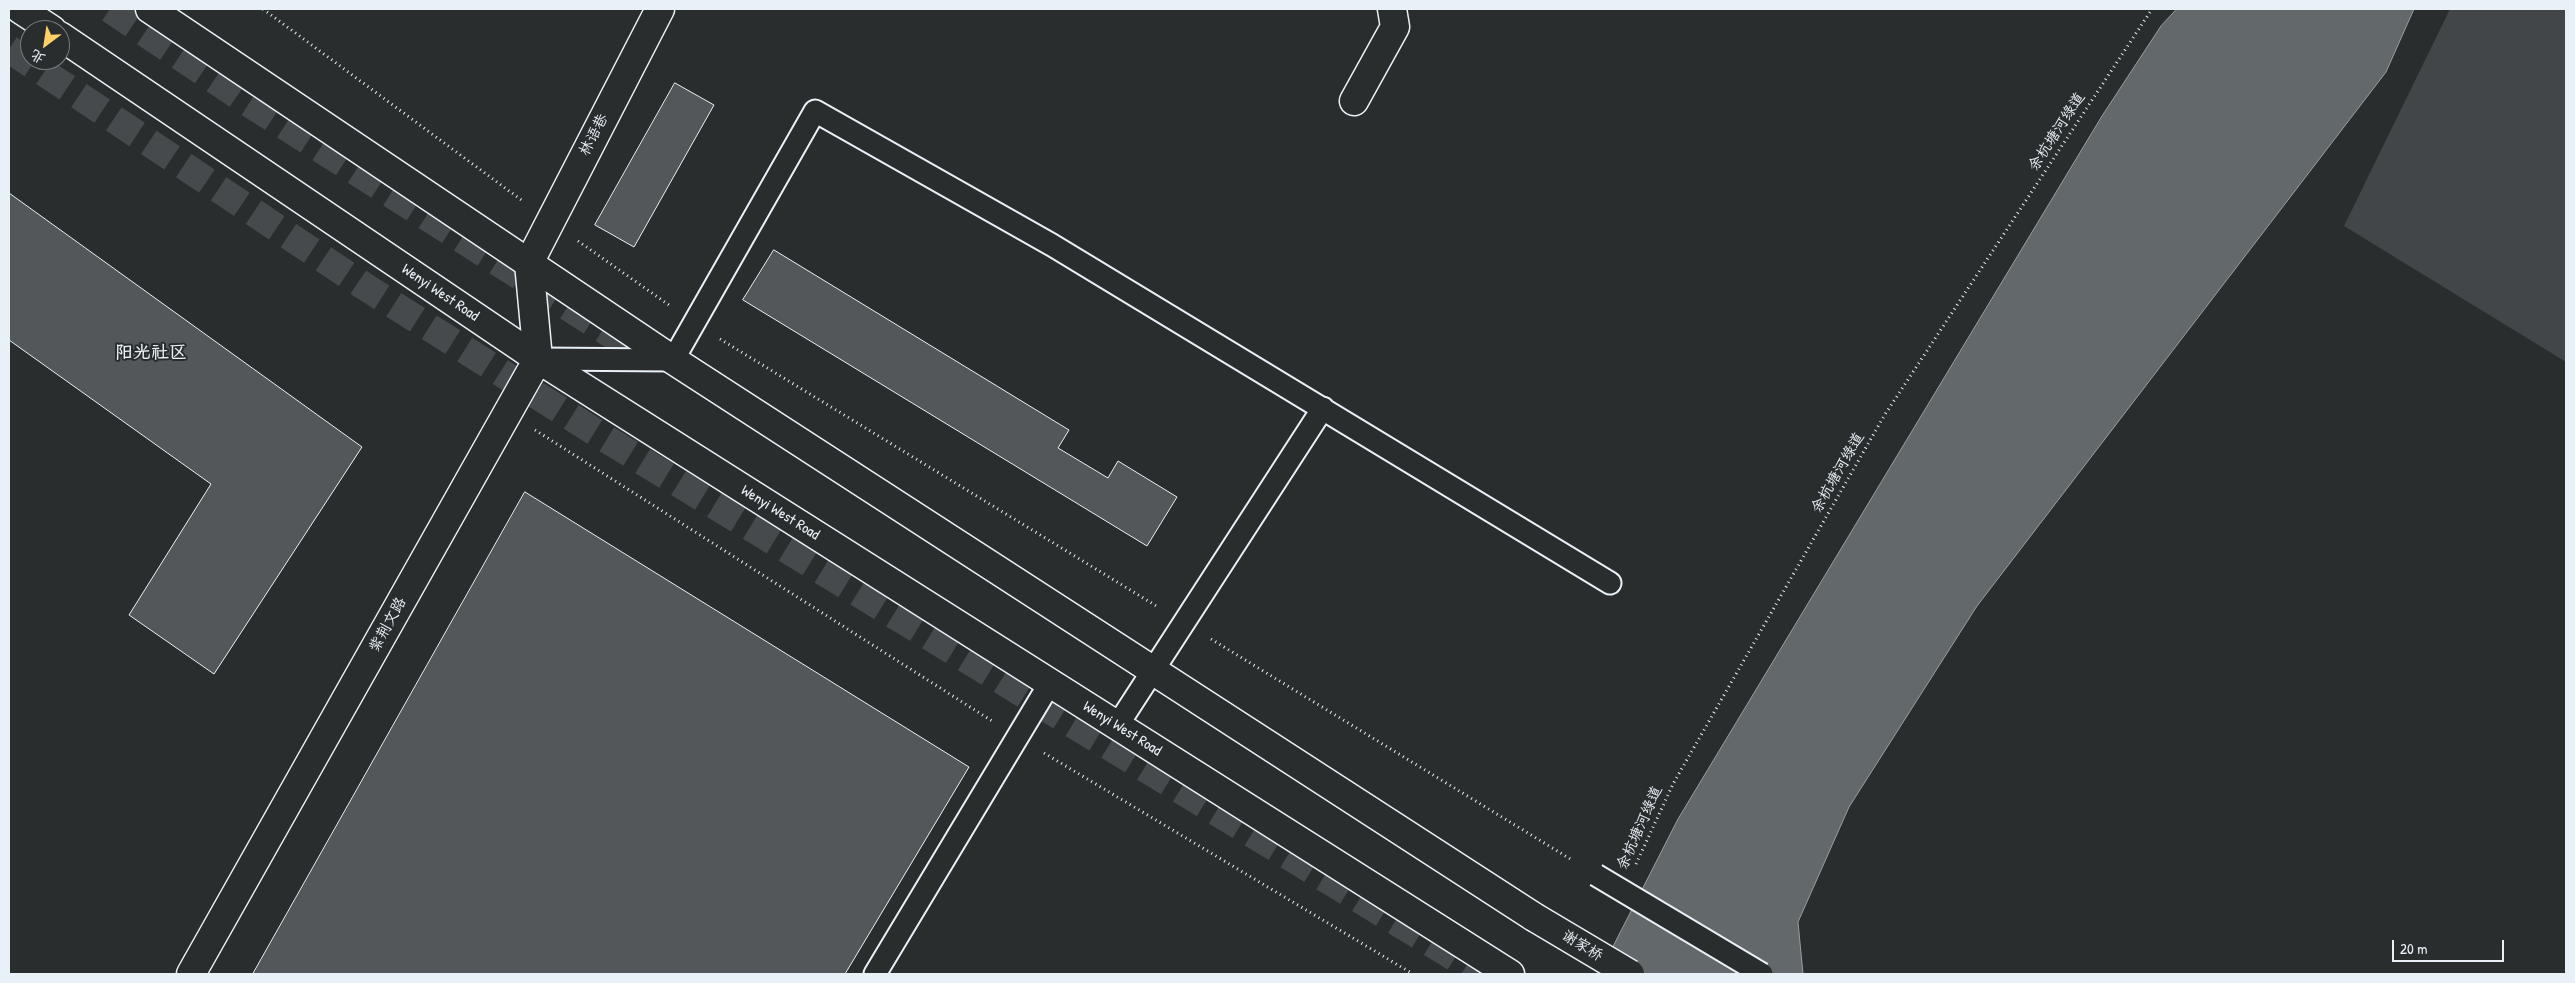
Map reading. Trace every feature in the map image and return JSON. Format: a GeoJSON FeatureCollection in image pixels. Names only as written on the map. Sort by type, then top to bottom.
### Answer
{"type":"FeatureCollection","features":[{"type":"Feature","properties":{"kind":"main road"},"geometry":{"type":"LineString","coordinates":[[20,9],[37,20]]}},
{"type":"Feature","properties":{"kind":"main road"},"geometry":{"type":"LineString","coordinates":[[150,9],[673,360],[1153,670]]}},
{"type":"Feature","properties":{"kind":"main road","name":"林语巷"},"geometry":{"type":"LineString","coordinates":[[529,263],[660,9]]}},
{"type":"Feature","properties":{"kind":"main road"},"geometry":{"type":"LineString","coordinates":[[1354,101],[1395,27],[1392,9]]}},
{"type":"Feature","properties":{"kind":"main road","name":"Wenyi West Road"},"geometry":{"type":"LineString","coordinates":[[70,43],[538,360],[1510,974]]}},
{"type":"Feature","properties":{"kind":"main road"},"geometry":{"type":"LineString","coordinates":[[529,263],[538,360]]}},
{"type":"Feature","properties":{"kind":"main road","name":"紫荆文路"},"geometry":{"type":"LineString","coordinates":[[191,974],[538,360]]}},
{"type":"Feature","properties":{"kind":"main road","name":"谢家桥"},"geometry":{"type":"LineString","coordinates":[[1153,670],[1534,917],[1630,974]]}},
{"type":"Feature","properties":{"kind":"lane"},"geometry":{"type":"LineString","coordinates":[[538,360],[673,360],[815,111],[1052,245],[1610,583]]}},
{"type":"Feature","properties":{"kind":"lane"},"geometry":{"type":"LineString","coordinates":[[1117,726],[1322,408]]}},
{"type":"Feature","properties":{"kind":"lane"},"geometry":{"type":"LineString","coordinates":[[875,974],[1050,683]]}},
{"type":"Feature","properties":{"kind":"lane"},"geometry":{"type":"LineString","coordinates":[[1596,875],[1762,974]]}},
{"type":"Feature","properties":{"kind":"path"},"geometry":{"type":"LineString","coordinates":[[263,9],[549,221],[694,324],[1596,875]]}},
{"type":"Feature","properties":{"kind":"path","name":"余杭塘河绿道"},"geometry":{"type":"LineString","coordinates":[[1636,866],[1673,784],[1884,416],[2152,9]]}},
{"type":"Feature","properties":{"kind":"path"},"geometry":{"type":"LineString","coordinates":[[508,413],[1018,738],[1413,974]]}},
{"type":"Feature","properties":{"kind":"shaded area"},"geometry":{"type":"Polygon","coordinates":[[[2177,9],[2414,9],[2386,72],[1977,606],[1849,807],[1798,922],[1803,974],[1599,974],[1678,819],[2102,116],[2161,26],[2177,9]]]}},
{"type":"Feature","properties":{"kind":"shaded area"},"geometry":{"type":"Polygon","coordinates":[[[2450,9],[2566,9],[2566,362],[2344,226],[2450,9]]]}},
{"type":"Feature","properties":{"kind":"building"},"geometry":{"type":"Polygon","coordinates":[[[675,83],[714,105],[634,247],[595,225],[675,83]]]}},
{"type":"Feature","properties":{"kind":"building"},"geometry":{"type":"Polygon","coordinates":[[[9,193],[362,447],[214,674],[129,615],[211,484],[9,340],[9,193]]]}},
{"type":"Feature","properties":{"kind":"building"},"geometry":{"type":"Polygon","coordinates":[[[774,250],[1069,430],[1058,448],[1108,478],[1118,461],[1177,497],[1147,546],[743,300],[774,250]]]}},
{"type":"Feature","properties":{"kind":"building"},"geometry":{"type":"Polygon","coordinates":[[[525,492],[969,767],[845,974],[253,974],[525,492]]]}},
{"type":"Feature","properties":{"kind":"tunnel"},"geometry":{"type":"LineString","coordinates":[[110,9],[249,103],[637,351]]}},
{"type":"Feature","properties":{"kind":"tunnel"},"geometry":{"type":"LineString","coordinates":[[9,49],[364,286],[603,437],[1482,974]]}},
{"type":"Feature","properties":{"kind":"district","name":"阳光社区"},"geometry":{"type":"Point","coordinates":[151,353]}}]}
